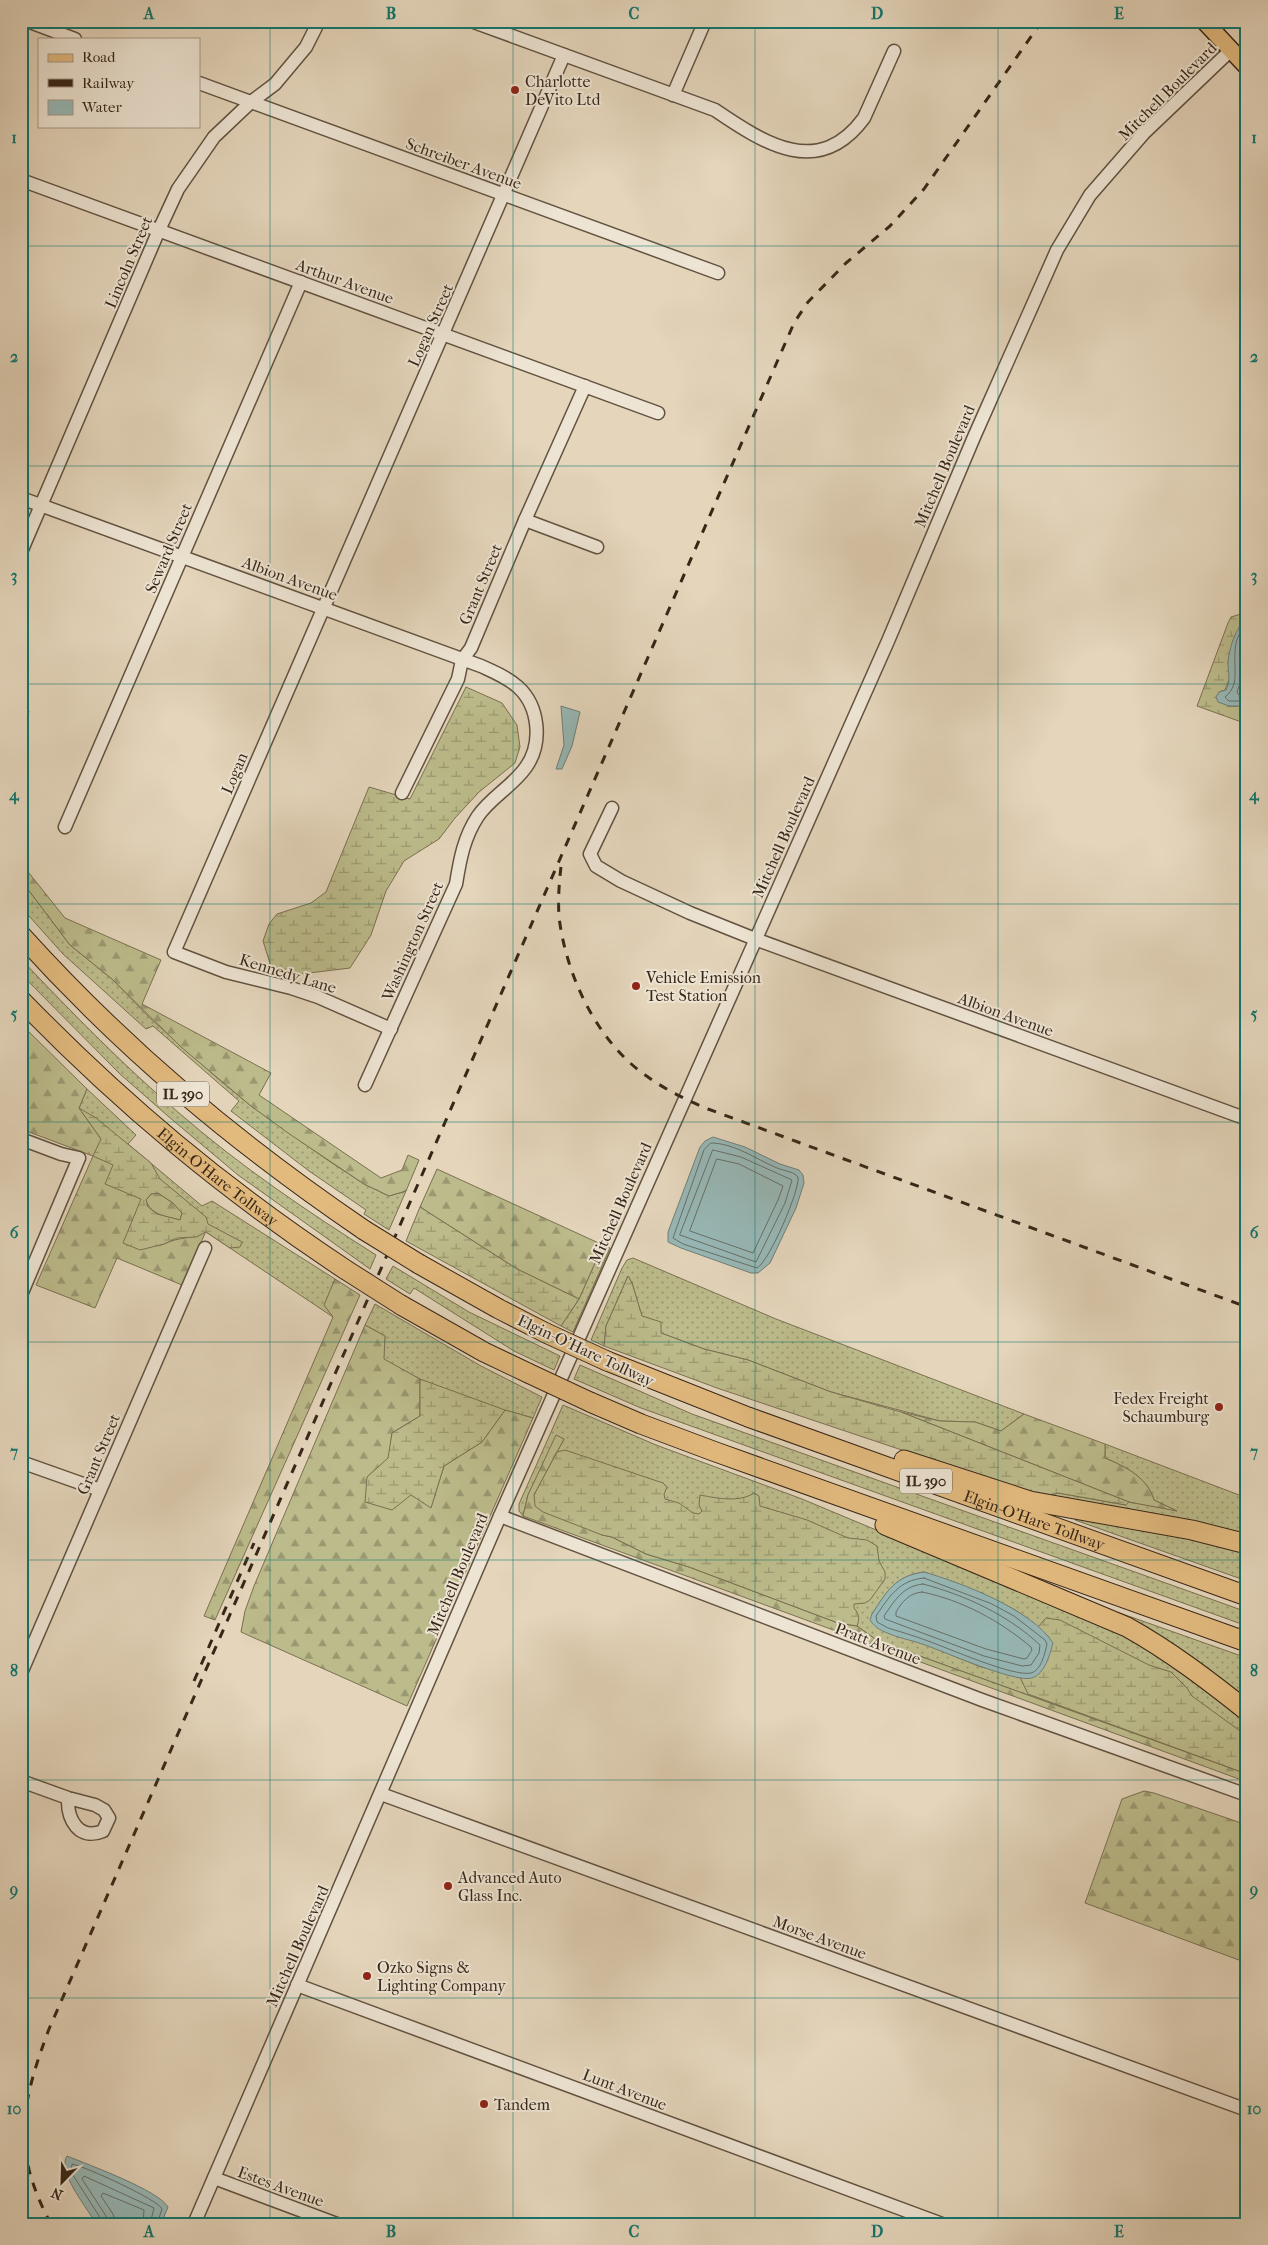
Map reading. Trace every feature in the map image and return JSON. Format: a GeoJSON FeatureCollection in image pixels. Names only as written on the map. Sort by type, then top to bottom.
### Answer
{"type":"FeatureCollection","features":[{"type":"Feature","properties":{"kind":"highway","name":"Elgin-O'Hare Tollway"},"geometry":{"type":"LineString","coordinates":[[21,936],[102,1019],[207,1114],[312,1194],[364,1230],[419,1264],[546,1333],[607,1362],[748,1417],[1247,1596]]}},
{"type":"Feature","properties":{"kind":"highway","name":"Elgin-O'Hare Tollway"},"geometry":{"type":"LineString","coordinates":[[21,1000],[99,1078],[178,1148],[264,1215],[401,1305],[484,1352],[641,1424],[1247,1642]]}},
{"type":"Feature","properties":{"kind":"highway"},"geometry":{"type":"LineString","coordinates":[[748,1417],[814,1432],[1030,1500],[1192,1530],[1247,1544]]}},
{"type":"Feature","properties":{"kind":"highway"},"geometry":{"type":"LineString","coordinates":[[773,1472],[883,1524],[1127,1627],[1160,1645],[1200,1673],[1247,1711]]}},
{"type":"Feature","properties":{"kind":"main road"},"geometry":{"type":"LineString","coordinates":[[1204,21],[1247,66]]}},
{"type":"Feature","properties":{"kind":"street"},"geometry":{"type":"LineString","coordinates":[[27,21],[72,38]]}},
{"type":"Feature","properties":{"kind":"street","name":"Lincoln Street"},"geometry":{"type":"LineString","coordinates":[[21,552],[178,189],[214,136],[251,102],[275,84],[306,47],[319,21]]}},
{"type":"Feature","properties":{"kind":"street"},"geometry":{"type":"LineString","coordinates":[[471,21],[716,110],[748,132],[776,145],[804,153],[815,151],[843,140],[858,126],[864,118],[894,51]]}},
{"type":"Feature","properties":{"kind":"street"},"geometry":{"type":"LineString","coordinates":[[673,95],[705,21]]}},
{"type":"Feature","properties":{"kind":"street","name":"Mitchell Boulevard"},"geometry":{"type":"LineString","coordinates":[[194,2224],[500,1516],[1063,239],[1090,195],[1144,133],[1231,50]]}},
{"type":"Feature","properties":{"kind":"street","name":"Logan Street"},"geometry":{"type":"LineString","coordinates":[[324,607],[505,195],[564,55]]}},
{"type":"Feature","properties":{"kind":"street","name":"Schreiber Avenue"},"geometry":{"type":"LineString","coordinates":[[200,83],[718,273]]}},
{"type":"Feature","properties":{"kind":"street","name":"Arthur Avenue"},"geometry":{"type":"LineString","coordinates":[[21,180],[658,413]]}},
{"type":"Feature","properties":{"kind":"street","name":"Seward Street"},"geometry":{"type":"LineString","coordinates":[[65,827],[301,282]]}},
{"type":"Feature","properties":{"kind":"street","name":"Grant Street"},"geometry":{"type":"LineString","coordinates":[[402,794],[458,679],[462,660],[471,648],[525,520],[585,386]]}},
{"type":"Feature","properties":{"kind":"street","name":"Albion Avenue"},"geometry":{"type":"LineString","coordinates":[[21,498],[324,607],[502,675],[526,696],[533,710]]}},
{"type":"Feature","properties":{"kind":"street"},"geometry":{"type":"LineString","coordinates":[[525,520],[597,547]]}},
{"type":"Feature","properties":{"kind":"street","name":"Logan"},"geometry":{"type":"LineString","coordinates":[[174,952],[324,607]]}},
{"type":"Feature","properties":{"kind":"street","name":"Washington Street"},"geometry":{"type":"LineString","coordinates":[[365,1085],[456,884],[462,850],[472,826],[490,802],[526,768],[531,758],[536,739],[533,710]]}},
{"type":"Feature","properties":{"kind":"street"},"geometry":{"type":"LineString","coordinates":[[612,808],[590,854],[596,866],[621,881],[681,909],[755,939]]}},
{"type":"Feature","properties":{"kind":"street","name":"Albion Avenue"},"geometry":{"type":"LineString","coordinates":[[755,939],[1247,1119]]}},
{"type":"Feature","properties":{"kind":"street","name":"Kennedy Lane"},"geometry":{"type":"LineString","coordinates":[[174,952],[226,972],[291,988],[318,997],[391,1029]]}},
{"type":"Feature","properties":{"kind":"street"},"geometry":{"type":"LineString","coordinates":[[21,1139],[61,1154],[79,1158],[21,1295]]}},
{"type":"Feature","properties":{"kind":"street","name":"Grant Street"},"geometry":{"type":"LineString","coordinates":[[21,1673],[205,1248]]}},
{"type":"Feature","properties":{"kind":"street"},"geometry":{"type":"LineString","coordinates":[[21,1462],[100,1490]]}},
{"type":"Feature","properties":{"kind":"street","name":"Pratt Avenue"},"geometry":{"type":"LineString","coordinates":[[500,1516],[995,1704],[1247,1796]]}},
{"type":"Feature","properties":{"kind":"street"},"geometry":{"type":"LineString","coordinates":[[21,1782],[68,1798]]}},
{"type":"Feature","properties":{"kind":"street","name":"Morse Avenue"},"geometry":{"type":"LineString","coordinates":[[381,1794],[1247,2110]]}},
{"type":"Feature","properties":{"kind":"street","name":"Lunt Avenue"},"geometry":{"type":"LineString","coordinates":[[297,1985],[942,2224]]}},
{"type":"Feature","properties":{"kind":"street","name":"Estes Avenue"},"geometry":{"type":"LineString","coordinates":[[214,2178],[337,2224]]}},
{"type":"Feature","properties":{"kind":"green space"},"geometry":{"type":"Polygon","coordinates":[[[1247,612],[1247,622],[1241,624],[1228,662],[1230,677],[1225,690],[1219,692],[1228,706],[1247,706],[1247,724],[1197,706],[1231,617],[1247,612]]]}},
{"type":"Feature","properties":{"kind":"green space"},"geometry":{"type":"Polygon","coordinates":[[[466,687],[502,703],[517,725],[520,747],[515,763],[479,792],[439,839],[404,861],[386,891],[371,935],[350,968],[284,976],[273,973],[263,941],[269,924],[277,914],[311,903],[326,892],[369,787],[410,799],[466,687]]]}},
{"type":"Feature","properties":{"kind":"green space"},"geometry":{"type":"Polygon","coordinates":[[[21,709],[29,711],[21,750],[21,709]]]}},
{"type":"Feature","properties":{"kind":"green space"},"geometry":{"type":"Polygon","coordinates":[[[21,863],[65,918],[161,960],[142,1004],[271,1073],[259,1095],[381,1178],[402,1170],[408,1155],[419,1160],[406,1191],[389,1196],[364,1184],[251,1106],[181,1047],[112,979],[70,945],[21,880],[21,863]]]}},
{"type":"Feature","properties":{"kind":"green space"},"geometry":{"type":"Polygon","coordinates":[[[21,880],[70,945],[112,979],[151,1019],[251,1106],[364,1184],[389,1196],[406,1191],[389,1230],[364,1214],[366,1210],[309,1171],[231,1111],[239,1101],[153,1026],[146,1029],[63,954],[21,907],[21,880]]]}},
{"type":"Feature","properties":{"kind":"green space"},"geometry":{"type":"Polygon","coordinates":[[[21,959],[118,1057],[202,1133],[275,1188],[376,1255],[370,1269],[238,1175],[120,1074],[21,974],[21,959]]]}},
{"type":"Feature","properties":{"kind":"green space"},"geometry":{"type":"Polygon","coordinates":[[[21,1024],[87,1089],[79,1108],[101,1139],[113,1165],[141,1199],[164,1244],[195,1236],[206,1231],[182,1285],[117,1258],[95,1308],[36,1285],[93,1156],[21,1129],[21,1024]]]}},
{"type":"Feature","properties":{"kind":"green space"},"geometry":{"type":"Polygon","coordinates":[[[87,1089],[136,1135],[128,1144],[202,1206],[212,1201],[335,1279],[332,1288],[333,1317],[206,1232],[196,1237],[79,1108],[87,1089]]]}},
{"type":"Feature","properties":{"kind":"green space"},"geometry":{"type":"Polygon","coordinates":[[[79,1108],[96,1118],[151,1163],[160,1179],[206,1217],[208,1224],[242,1242],[240,1247],[230,1248],[206,1232],[196,1237],[177,1238],[164,1244],[140,1250],[123,1243],[141,1199],[105,1184],[113,1165],[93,1156],[101,1139],[79,1108]],[[158,1193],[151,1194],[146,1200],[148,1207],[157,1214],[180,1220],[182,1213],[173,1203],[158,1193]]]}},
{"type":"Feature","properties":{"kind":"green space"},"geometry":{"type":"Polygon","coordinates":[[[437,1169],[603,1245],[579,1299],[517,1269],[420,1207],[437,1169]]]}},
{"type":"Feature","properties":{"kind":"green space"},"geometry":{"type":"Polygon","coordinates":[[[158,1193],[173,1203],[182,1213],[180,1220],[165,1216],[151,1209],[146,1200],[151,1194],[158,1193]]]}},
{"type":"Feature","properties":{"kind":"green space"},"geometry":{"type":"Polygon","coordinates":[[[420,1207],[517,1269],[579,1299],[561,1326],[406,1241],[420,1207]]]}},
{"type":"Feature","properties":{"kind":"green space"},"geometry":{"type":"Polygon","coordinates":[[[603,1245],[610,1248],[573,1332],[561,1326],[579,1299],[603,1245]]]}},
{"type":"Feature","properties":{"kind":"green space"},"geometry":{"type":"Polygon","coordinates":[[[633,1258],[776,1319],[1024,1414],[1001,1431],[975,1422],[940,1421],[831,1392],[748,1360],[704,1349],[661,1333],[642,1317],[632,1283],[628,1276],[606,1326],[604,1346],[591,1340],[622,1268],[627,1260],[633,1258]]]}},
{"type":"Feature","properties":{"kind":"green space"},"geometry":{"type":"Polygon","coordinates":[[[393,1266],[469,1312],[560,1356],[554,1370],[514,1351],[414,1288],[410,1294],[386,1279],[393,1266]]]}},
{"type":"Feature","properties":{"kind":"green space"},"geometry":{"type":"Polygon","coordinates":[[[628,1276],[642,1316],[661,1322],[661,1333],[704,1349],[748,1360],[831,1392],[901,1412],[1129,1502],[1126,1505],[1058,1493],[1048,1496],[997,1482],[717,1388],[604,1346],[606,1326],[628,1276]]]}},
{"type":"Feature","properties":{"kind":"green space"},"geometry":{"type":"Polygon","coordinates":[[[335,1279],[360,1295],[215,1620],[204,1616],[333,1317],[324,1305],[335,1279]]]}},
{"type":"Feature","properties":{"kind":"green space"},"geometry":{"type":"Polygon","coordinates":[[[375,1304],[481,1366],[542,1397],[533,1418],[505,1410],[482,1442],[444,1466],[431,1508],[367,1477],[388,1458],[392,1433],[420,1416],[419,1379],[383,1359],[385,1336],[365,1325],[375,1304]]]}},
{"type":"Feature","properties":{"kind":"green space"},"geometry":{"type":"Polygon","coordinates":[[[365,1325],[385,1336],[384,1359],[420,1379],[420,1416],[392,1433],[389,1458],[367,1477],[411,1494],[431,1507],[444,1466],[482,1442],[505,1410],[533,1418],[407,1706],[241,1632],[245,1611],[254,1586],[365,1325]]]}},
{"type":"Feature","properties":{"kind":"green space"},"geometry":{"type":"Polygon","coordinates":[[[580,1365],[692,1414],[1247,1612],[1247,1626],[641,1408],[574,1379],[580,1365]]]}},
{"type":"Feature","properties":{"kind":"green space"},"geometry":{"type":"Polygon","coordinates":[[[420,1379],[505,1410],[482,1442],[444,1466],[431,1508],[411,1495],[392,1510],[365,1502],[367,1477],[388,1458],[392,1433],[420,1416],[420,1379]]]}},
{"type":"Feature","properties":{"kind":"green space"},"geometry":{"type":"Polygon","coordinates":[[[563,1405],[656,1445],[802,1499],[1106,1626],[1144,1646],[1179,1669],[1247,1721],[1247,1774],[878,1641],[857,1626],[838,1623],[689,1567],[646,1554],[612,1537],[602,1535],[534,1495],[564,1439],[557,1436],[528,1495],[523,1516],[519,1511],[519,1504],[563,1405]],[[924,1572],[914,1574],[899,1581],[887,1592],[872,1614],[886,1632],[927,1645],[981,1667],[1030,1678],[1049,1637],[1017,1611],[994,1599],[924,1572]]]}},
{"type":"Feature","properties":{"kind":"green space"},"geometry":{"type":"Polygon","coordinates":[[[901,1412],[940,1421],[975,1422],[1001,1431],[1024,1414],[1105,1444],[1105,1458],[1135,1474],[1146,1485],[1154,1500],[1177,1511],[1129,1502],[901,1412]]]}},
{"type":"Feature","properties":{"kind":"green space"},"geometry":{"type":"Polygon","coordinates":[[[556,1435],[564,1439],[534,1495],[602,1535],[612,1537],[646,1554],[689,1567],[838,1623],[857,1626],[878,1641],[1247,1774],[1247,1782],[523,1516],[528,1495],[556,1435]]]}},
{"type":"Feature","properties":{"kind":"green space"},"geometry":{"type":"Polygon","coordinates":[[[1105,1444],[1247,1498],[1247,1537],[1048,1496],[1058,1493],[1126,1505],[1129,1502],[1175,1510],[1154,1500],[1146,1485],[1135,1474],[1105,1458],[1105,1444]]]}},
{"type":"Feature","properties":{"kind":"green space"},"geometry":{"type":"Polygon","coordinates":[[[565,1450],[663,1483],[667,1487],[664,1494],[665,1499],[679,1503],[693,1513],[699,1514],[702,1511],[699,1505],[700,1495],[735,1499],[754,1493],[759,1496],[760,1506],[807,1520],[848,1538],[867,1540],[877,1546],[879,1561],[885,1572],[885,1579],[870,1600],[865,1603],[854,1604],[854,1608],[859,1616],[857,1626],[838,1623],[689,1567],[646,1554],[612,1537],[602,1535],[543,1512],[535,1506],[534,1495],[557,1452],[565,1450]]]}},
{"type":"Feature","properties":{"kind":"green space"},"geometry":{"type":"Polygon","coordinates":[[[1076,1516],[1186,1537],[1247,1552],[1247,1581],[1075,1520],[1076,1516]]]}},
{"type":"Feature","properties":{"kind":"green space"},"geometry":{"type":"Polygon","coordinates":[[[1117,1612],[1247,1658],[1247,1701],[1116,1614],[1117,1612]]]}},
{"type":"Feature","properties":{"kind":"green space"},"geometry":{"type":"Polygon","coordinates":[[[1046,1618],[1060,1620],[1149,1665],[1171,1672],[1187,1688],[1192,1696],[1247,1736],[1247,1774],[1028,1694],[1020,1677],[1030,1678],[1049,1637],[1037,1628],[1046,1618]]]}},
{"type":"Feature","properties":{"kind":"green space"},"geometry":{"type":"Polygon","coordinates":[[[1144,1791],[1247,1825],[1247,1963],[1085,1903],[1122,1799],[1144,1791]]]}},
{"type":"Feature","properties":{"kind":"water"},"geometry":{"type":"Polygon","coordinates":[[[1247,622],[1247,706],[1229,706],[1218,702],[1216,697],[1219,692],[1226,690],[1228,686],[1228,662],[1231,647],[1241,624],[1247,622]]]}},
{"type":"Feature","properties":{"kind":"water"},"geometry":{"type":"Polygon","coordinates":[[[561,706],[580,712],[572,746],[562,769],[556,769],[564,745],[561,706]]]}},
{"type":"Feature","properties":{"kind":"water"},"geometry":{"type":"Polygon","coordinates":[[[713,1137],[745,1147],[780,1164],[799,1170],[803,1175],[804,1183],[796,1208],[770,1263],[758,1273],[751,1273],[668,1242],[668,1232],[700,1147],[705,1141],[713,1137]]]}},
{"type":"Feature","properties":{"kind":"water"},"geometry":{"type":"Polygon","coordinates":[[[924,1572],[976,1590],[1013,1608],[1029,1619],[1053,1643],[1044,1668],[1037,1676],[1032,1678],[1011,1676],[890,1634],[875,1626],[870,1620],[872,1614],[887,1592],[906,1577],[924,1572]]]}},
{"type":"Feature","properties":{"kind":"water"},"geometry":{"type":"Polygon","coordinates":[[[67,2156],[122,2178],[162,2200],[168,2207],[161,2224],[99,2224],[93,2219],[73,2188],[66,2170],[65,2162],[67,2156]]]}},
{"type":"Feature","properties":{"kind":"waterway"},"geometry":{"type":"LineString","coordinates":[[1170,21],[1176,23],[1179,21]]}},
{"type":"Feature","properties":{"kind":"railway"},"geometry":{"type":"LineString","coordinates":[[51,2224],[38,2197],[30,2173],[25,2150],[24,2127],[32,2081],[49,2029],[794,323],[808,302],[846,263],[890,226],[924,189],[1042,21]]}},
{"type":"Feature","properties":{"kind":"railway"},"geometry":{"type":"LineString","coordinates":[[561,867],[559,917],[568,960],[585,1003],[610,1041],[625,1058],[657,1083],[708,1109],[1247,1307]]}},
{"type":"Feature","properties":{"kind":"railway"},"geometry":{"type":"LineString","coordinates":[[194,1681],[254,1543]]}},
{"type":"Feature","properties":{"kind":"place","name":"Charlotte DeVito Ltd"},"geometry":{"type":"Point","coordinates":[515,90]}},
{"type":"Feature","properties":{"kind":"place","name":"Vehicle Emission Test Station"},"geometry":{"type":"Point","coordinates":[636,986]}},
{"type":"Feature","properties":{"kind":"place","name":"Fedex Freight Schaumburg"},"geometry":{"type":"Point","coordinates":[1219,1407]}},
{"type":"Feature","properties":{"kind":"place","name":"Advanced Auto Glass Inc."},"geometry":{"type":"Point","coordinates":[448,1886]}},
{"type":"Feature","properties":{"kind":"place","name":"Ozko Signs & Lighting Company"},"geometry":{"type":"Point","coordinates":[367,1976]}},
{"type":"Feature","properties":{"kind":"place","name":"Tandem"},"geometry":{"type":"Point","coordinates":[484,2104]}}]}
